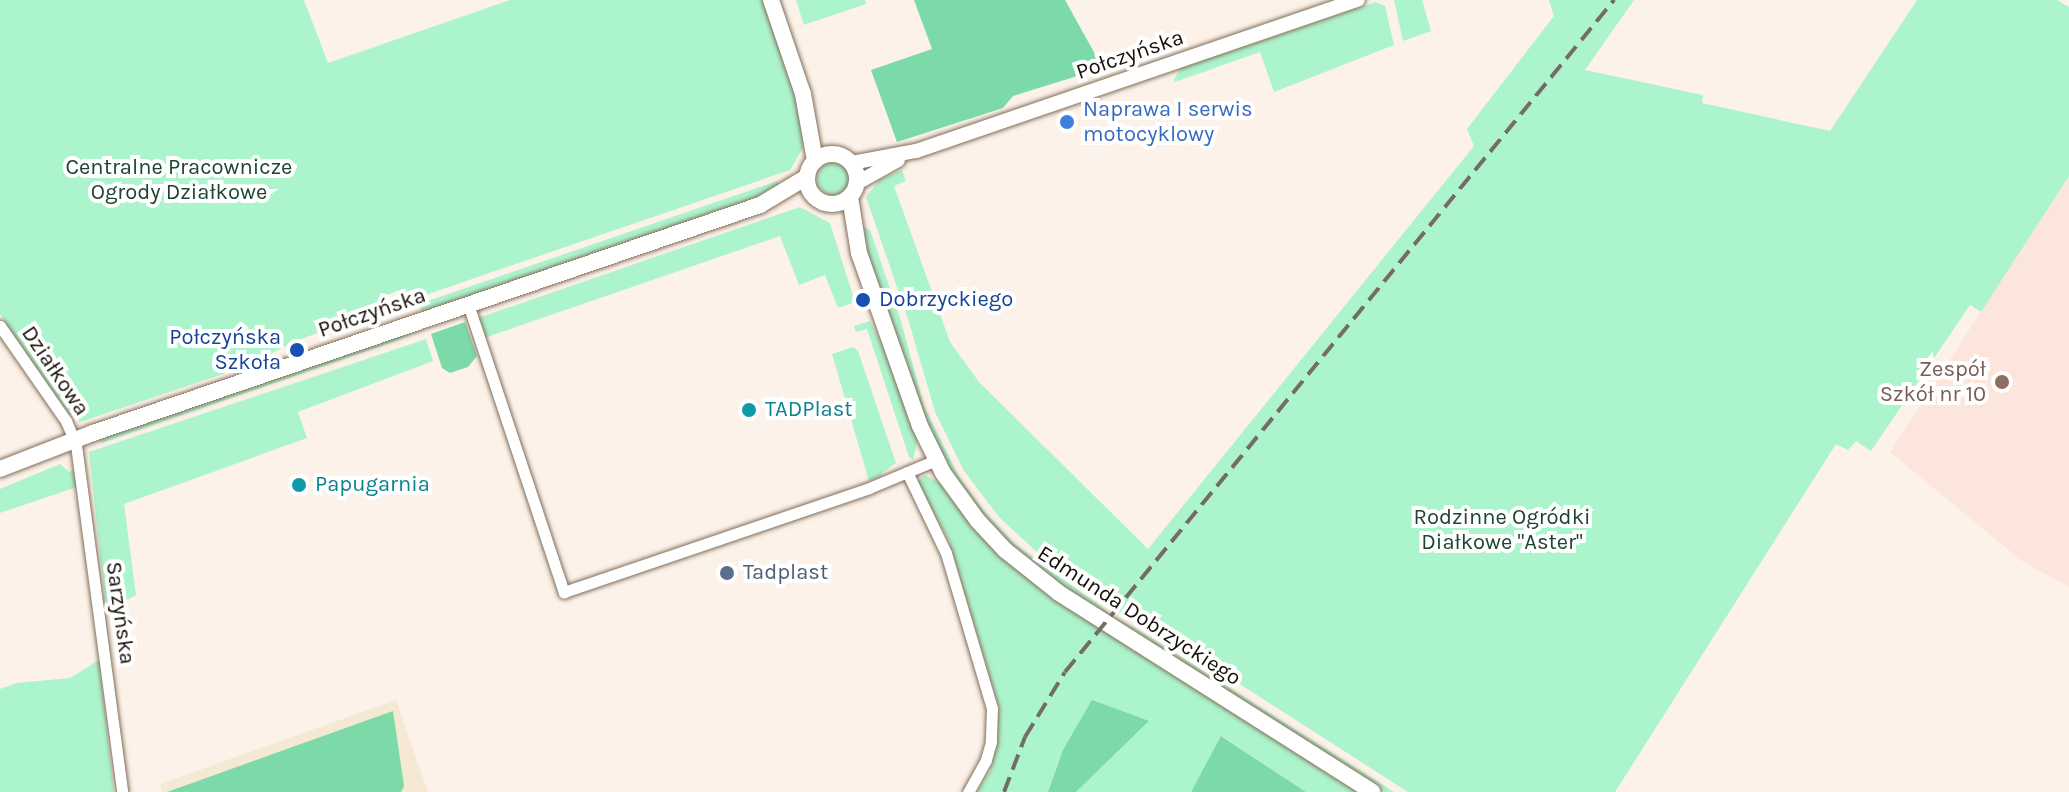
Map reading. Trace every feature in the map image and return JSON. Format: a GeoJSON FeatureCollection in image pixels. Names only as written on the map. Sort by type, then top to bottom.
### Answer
{"type":"FeatureCollection","features":[{"type":"Feature","properties":{"kind":"main road"},"geometry":{"type":"LineString","coordinates":[[771,0],[803,94],[815,161],[807,177],[823,201],[853,190],[851,163],[835,155],[803,94]]}},
{"type":"Feature","properties":{"kind":"main road"},"geometry":{"type":"LineString","coordinates":[[815,161],[835,155]]}},
{"type":"Feature","properties":{"kind":"main road","name":"Połczyńska"},"geometry":{"type":"LineString","coordinates":[[0,469],[75,440],[760,205],[807,177]]}},
{"type":"Feature","properties":{"kind":"main road","name":"Edmunda Dobrzyckiego"},"geometry":{"type":"LineString","coordinates":[[853,190],[859,253],[920,426],[936,460],[978,521],[1031,573],[1372,792]]}},
{"type":"Feature","properties":{"kind":"main road","name":"Edmunda Dobrzyckiego"},"geometry":{"type":"LineString","coordinates":[[823,201],[859,253]]}},
{"type":"Feature","properties":{"kind":"main road","name":"Połczyńska"},"geometry":{"type":"LineString","coordinates":[[760,205],[823,201]]}},
{"type":"Feature","properties":{"kind":"street","name":"Połczyńska"},"geometry":{"type":"LineString","coordinates":[[851,163],[916,151],[1358,0]]}},
{"type":"Feature","properties":{"kind":"street","name":"Połczyńska"},"geometry":{"type":"LineString","coordinates":[[853,190],[916,151]]}},
{"type":"Feature","properties":{"kind":"street"},"geometry":{"type":"LineString","coordinates":[[468,304],[564,592],[936,460]]}},
{"type":"Feature","properties":{"kind":"street","name":"Działkowa"},"geometry":{"type":"LineString","coordinates":[[0,326],[66,421],[75,440]]}},
{"type":"Feature","properties":{"kind":"street","name":"Sarzyńska"},"geometry":{"type":"LineString","coordinates":[[75,440],[122,792]]}},
{"type":"Feature","properties":{"kind":"street"},"geometry":{"type":"LineString","coordinates":[[907,472],[946,553],[992,708],[992,734],[986,760],[968,792]]}},
{"type":"Feature","properties":{"kind":"shaded area","name":"Zespół Szkół nr 10"},"geometry":{"type":"Polygon","coordinates":[[[2069,176],[2069,587],[2022,561],[1890,452],[2069,176]]]}},
{"type":"Feature","properties":{"kind":"shaded area"},"geometry":{"type":"Polygon","coordinates":[[[396,700],[428,792],[162,792],[160,784],[396,700]]]}},
{"type":"Feature","properties":{"kind":"green space","name":"Centralne Pracownicze Ogrody Działkowe"},"geometry":{"type":"Polygon","coordinates":[[[0,0],[304,0],[328,63],[510,0],[763,0],[807,126],[804,146],[790,170],[402,303],[397,291],[387,295],[391,306],[293,342],[250,365],[80,422],[71,414],[67,416],[0,314],[0,0]]]}},
{"type":"Feature","properties":{"kind":"green space"},"geometry":{"type":"Polygon","coordinates":[[[796,0],[865,0],[866,4],[804,25],[796,0]]]}},
{"type":"Feature","properties":{"kind":"green space"},"geometry":{"type":"Polygon","coordinates":[[[914,0],[1065,0],[1100,63],[1074,77],[1013,96],[1003,108],[897,142],[871,70],[932,49],[914,0]]]}},
{"type":"Feature","properties":{"kind":"green space"},"geometry":{"type":"Polygon","coordinates":[[[1394,0],[1422,0],[1431,31],[1403,41],[1394,0]]]}},
{"type":"Feature","properties":{"kind":"green space","name":"Rodzinne Ogródki Diałkowe \"Aster\""},"geometry":{"type":"Polygon","coordinates":[[[1549,0],[1634,0],[1585,70],[1703,95],[1702,103],[1830,131],[1917,0],[2057,0],[2069,7],[2069,176],[1981,312],[1970,305],[1871,451],[1856,441],[1848,450],[1836,444],[1615,792],[1408,792],[1138,619],[1121,614],[1043,558],[999,517],[964,471],[935,412],[908,319],[866,197],[879,180],[902,170],[906,181],[894,186],[950,342],[979,382],[1148,549],[1474,146],[1467,129],[1554,16],[1549,0]]]}},
{"type":"Feature","properties":{"kind":"green space"},"geometry":{"type":"Polygon","coordinates":[[[1376,2],[1385,6],[1394,45],[1274,92],[1260,52],[1175,82],[1181,68],[1376,2]]]}},
{"type":"Feature","properties":{"kind":"green space"},"geometry":{"type":"Polygon","coordinates":[[[833,163],[844,168],[849,179],[844,190],[833,195],[822,190],[817,179],[822,168],[833,163]]]}},
{"type":"Feature","properties":{"kind":"green space"},"geometry":{"type":"Polygon","coordinates":[[[777,181],[782,188],[766,195],[422,313],[419,304],[777,181]]]}},
{"type":"Feature","properties":{"kind":"green space"},"geometry":{"type":"Polygon","coordinates":[[[800,207],[830,223],[855,302],[838,308],[825,275],[799,285],[780,236],[484,338],[478,318],[800,207]]]}},
{"type":"Feature","properties":{"kind":"green space"},"geometry":{"type":"Polygon","coordinates":[[[857,225],[870,230],[901,321],[924,406],[958,475],[983,510],[1016,545],[1099,605],[1109,613],[1106,616],[1058,584],[999,536],[954,478],[923,417],[857,225]]]}},
{"type":"Feature","properties":{"kind":"green space"},"geometry":{"type":"Polygon","coordinates":[[[870,321],[884,347],[918,439],[913,460],[909,457],[867,329],[856,332],[854,326],[870,321]]]}},
{"type":"Feature","properties":{"kind":"green space"},"geometry":{"type":"Polygon","coordinates":[[[465,322],[477,356],[468,367],[450,373],[442,368],[431,334],[465,322]]]}},
{"type":"Feature","properties":{"kind":"green space"},"geometry":{"type":"Polygon","coordinates":[[[421,329],[399,340],[102,443],[97,439],[421,329]]]}},
{"type":"Feature","properties":{"kind":"green space"},"geometry":{"type":"Polygon","coordinates":[[[426,339],[433,361],[298,412],[307,438],[124,504],[136,595],[115,607],[105,601],[89,452],[426,339]]]}},
{"type":"Feature","properties":{"kind":"green space"},"geometry":{"type":"Polygon","coordinates":[[[853,347],[858,351],[896,463],[882,476],[869,481],[832,354],[853,347]]]}},
{"type":"Feature","properties":{"kind":"green space"},"geometry":{"type":"Polygon","coordinates":[[[60,464],[69,472],[73,470],[77,487],[0,513],[0,489],[60,464]]]}},
{"type":"Feature","properties":{"kind":"green space"},"geometry":{"type":"Polygon","coordinates":[[[925,475],[943,485],[998,553],[1033,582],[1360,792],[1306,792],[1222,736],[1191,792],[1076,792],[1149,721],[1063,750],[1048,792],[977,792],[990,771],[996,748],[999,707],[948,538],[916,482],[925,475]]]}},
{"type":"Feature","properties":{"kind":"green space"},"geometry":{"type":"Polygon","coordinates":[[[1114,617],[1394,792],[1384,792],[1112,619],[1114,617]]]}},
{"type":"Feature","properties":{"kind":"green space"},"geometry":{"type":"Polygon","coordinates":[[[99,660],[114,792],[0,792],[0,689],[17,683],[70,678],[99,660]]]}},
{"type":"Feature","properties":{"kind":"green space"},"geometry":{"type":"Polygon","coordinates":[[[1092,700],[1149,721],[1076,792],[1048,792],[1063,750],[1092,700]]]}},
{"type":"Feature","properties":{"kind":"green space"},"geometry":{"type":"Polygon","coordinates":[[[393,711],[404,786],[401,792],[167,792],[393,711]]]}},
{"type":"Feature","properties":{"kind":"green space"},"geometry":{"type":"Polygon","coordinates":[[[1221,736],[1306,792],[1191,792],[1221,736]]]}},
{"type":"Feature","properties":{"kind":"railway"},"geometry":{"type":"LineString","coordinates":[[1004,792],[1025,737],[1065,672],[1614,0]]}},
{"type":"Feature","properties":{"kind":"place","name":"Naprawa I serwis motocyklowy"},"geometry":{"type":"Point","coordinates":[1067,122]}},
{"type":"Feature","properties":{"kind":"place","name":"Dobrzyckiego"},"geometry":{"type":"Point","coordinates":[863,300]}},
{"type":"Feature","properties":{"kind":"place","name":"Połczyńska Szkoła"},"geometry":{"type":"Point","coordinates":[297,350]}},
{"type":"Feature","properties":{"kind":"place","name":"Zespół Szkół nr 10"},"geometry":{"type":"Point","coordinates":[2002,382]}},
{"type":"Feature","properties":{"kind":"place","name":"TADPlast"},"geometry":{"type":"Point","coordinates":[749,410]}},
{"type":"Feature","properties":{"kind":"place","name":"Papugarnia"},"geometry":{"type":"Point","coordinates":[299,485]}},
{"type":"Feature","properties":{"kind":"place","name":"Tadplast"},"geometry":{"type":"Point","coordinates":[727,573]}}]}
